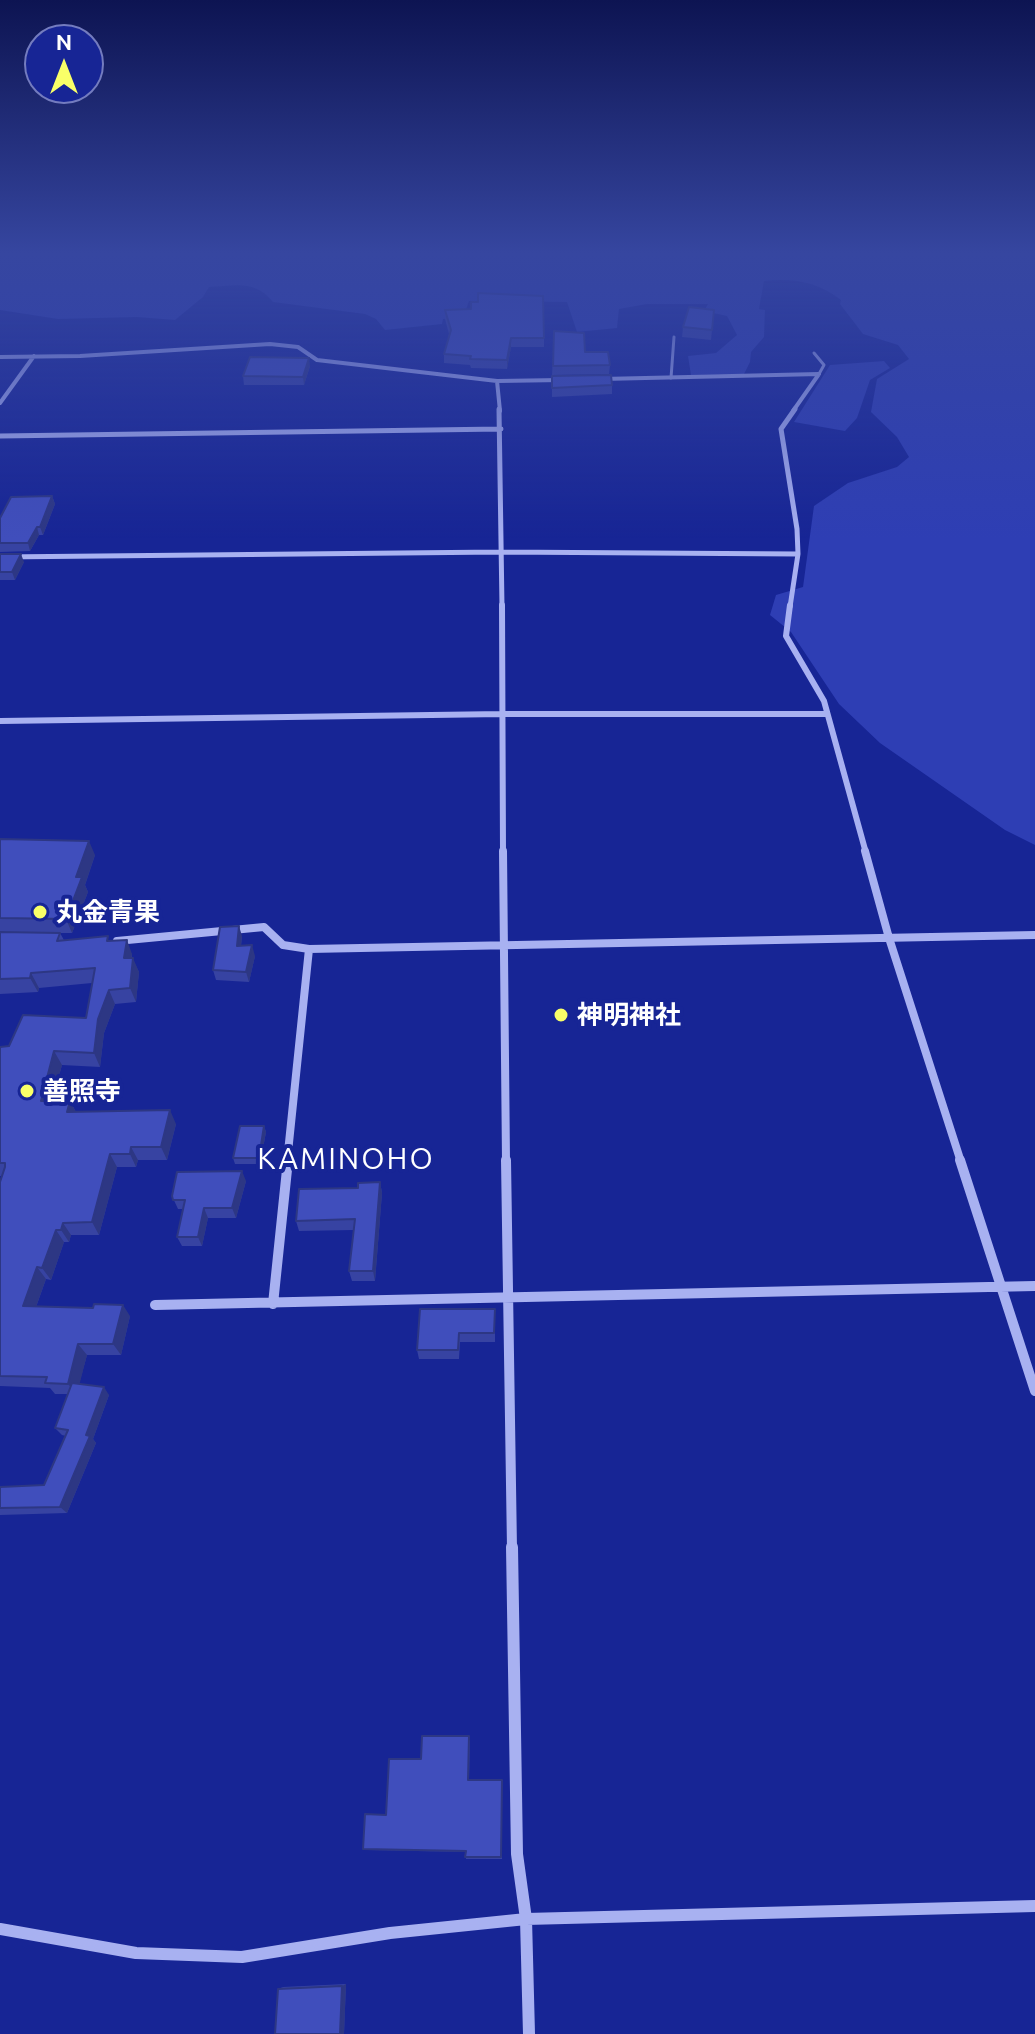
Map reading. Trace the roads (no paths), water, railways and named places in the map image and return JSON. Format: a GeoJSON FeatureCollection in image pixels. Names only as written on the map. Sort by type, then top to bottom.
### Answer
{"type":"FeatureCollection","features":[{"type":"Feature","properties":{"kind":"street"},"geometry":{"type":"LineString","coordinates":[[0,357],[173,349]]}},
{"type":"Feature","properties":{"kind":"street"},"geometry":{"type":"LineString","coordinates":[[301,349],[317,360],[497,381],[568,380]]}},
{"type":"Feature","properties":{"kind":"street"},"geometry":{"type":"LineString","coordinates":[[0,403],[34,356]]}},
{"type":"Feature","properties":{"kind":"street"},"geometry":{"type":"LineString","coordinates":[[597,379],[819,374]]}},
{"type":"Feature","properties":{"kind":"street"},"geometry":{"type":"LineString","coordinates":[[819,374],[781,429],[798,554],[786,636],[824,701],[889,938],[1035,1391]]}},
{"type":"Feature","properties":{"kind":"street"},"geometry":{"type":"LineString","coordinates":[[497,381],[501,429],[503,945],[511,1296],[517,1839],[526,1919],[529,2034]]}},
{"type":"Feature","properties":{"kind":"street"},"geometry":{"type":"LineString","coordinates":[[0,436],[501,429]]}},
{"type":"Feature","properties":{"kind":"street"},"geometry":{"type":"LineString","coordinates":[[0,557],[500,552],[798,554]]}},
{"type":"Feature","properties":{"kind":"street"},"geometry":{"type":"LineString","coordinates":[[0,721],[503,714],[826,714]]}},
{"type":"Feature","properties":{"kind":"street"},"geometry":{"type":"LineString","coordinates":[[101,941],[264,927],[283,945],[309,949],[1035,935]]}},
{"type":"Feature","properties":{"kind":"street"},"geometry":{"type":"LineString","coordinates":[[273,1304],[309,949]]}},
{"type":"Feature","properties":{"kind":"street"},"geometry":{"type":"LineString","coordinates":[[155,1305],[1035,1286]]}},
{"type":"Feature","properties":{"kind":"street"},"geometry":{"type":"LineString","coordinates":[[0,1929],[136,1953],[242,1957],[390,1933],[526,1919],[1035,1906]]}},
{"type":"Feature","properties":{"kind":"lane"},"geometry":{"type":"LineString","coordinates":[[671,378],[673,349]]}},
{"type":"Feature","properties":{"kind":"lane"},"geometry":{"type":"LineString","coordinates":[[814,353],[824,365],[819,374]]}},
{"type":"Feature","properties":{"kind":"place","name":"丸金青果"},"geometry":{"type":"Point","coordinates":[40,912]}},
{"type":"Feature","properties":{"kind":"place","name":"神明神社"},"geometry":{"type":"Point","coordinates":[561,1015]}},
{"type":"Feature","properties":{"kind":"place","name":"善照寺"},"geometry":{"type":"Point","coordinates":[27,1091]}},
{"type":"Feature","properties":{"kind":"district","name":"KAMINOHO"},"geometry":{"type":"Point","coordinates":[346,1159]}}]}
